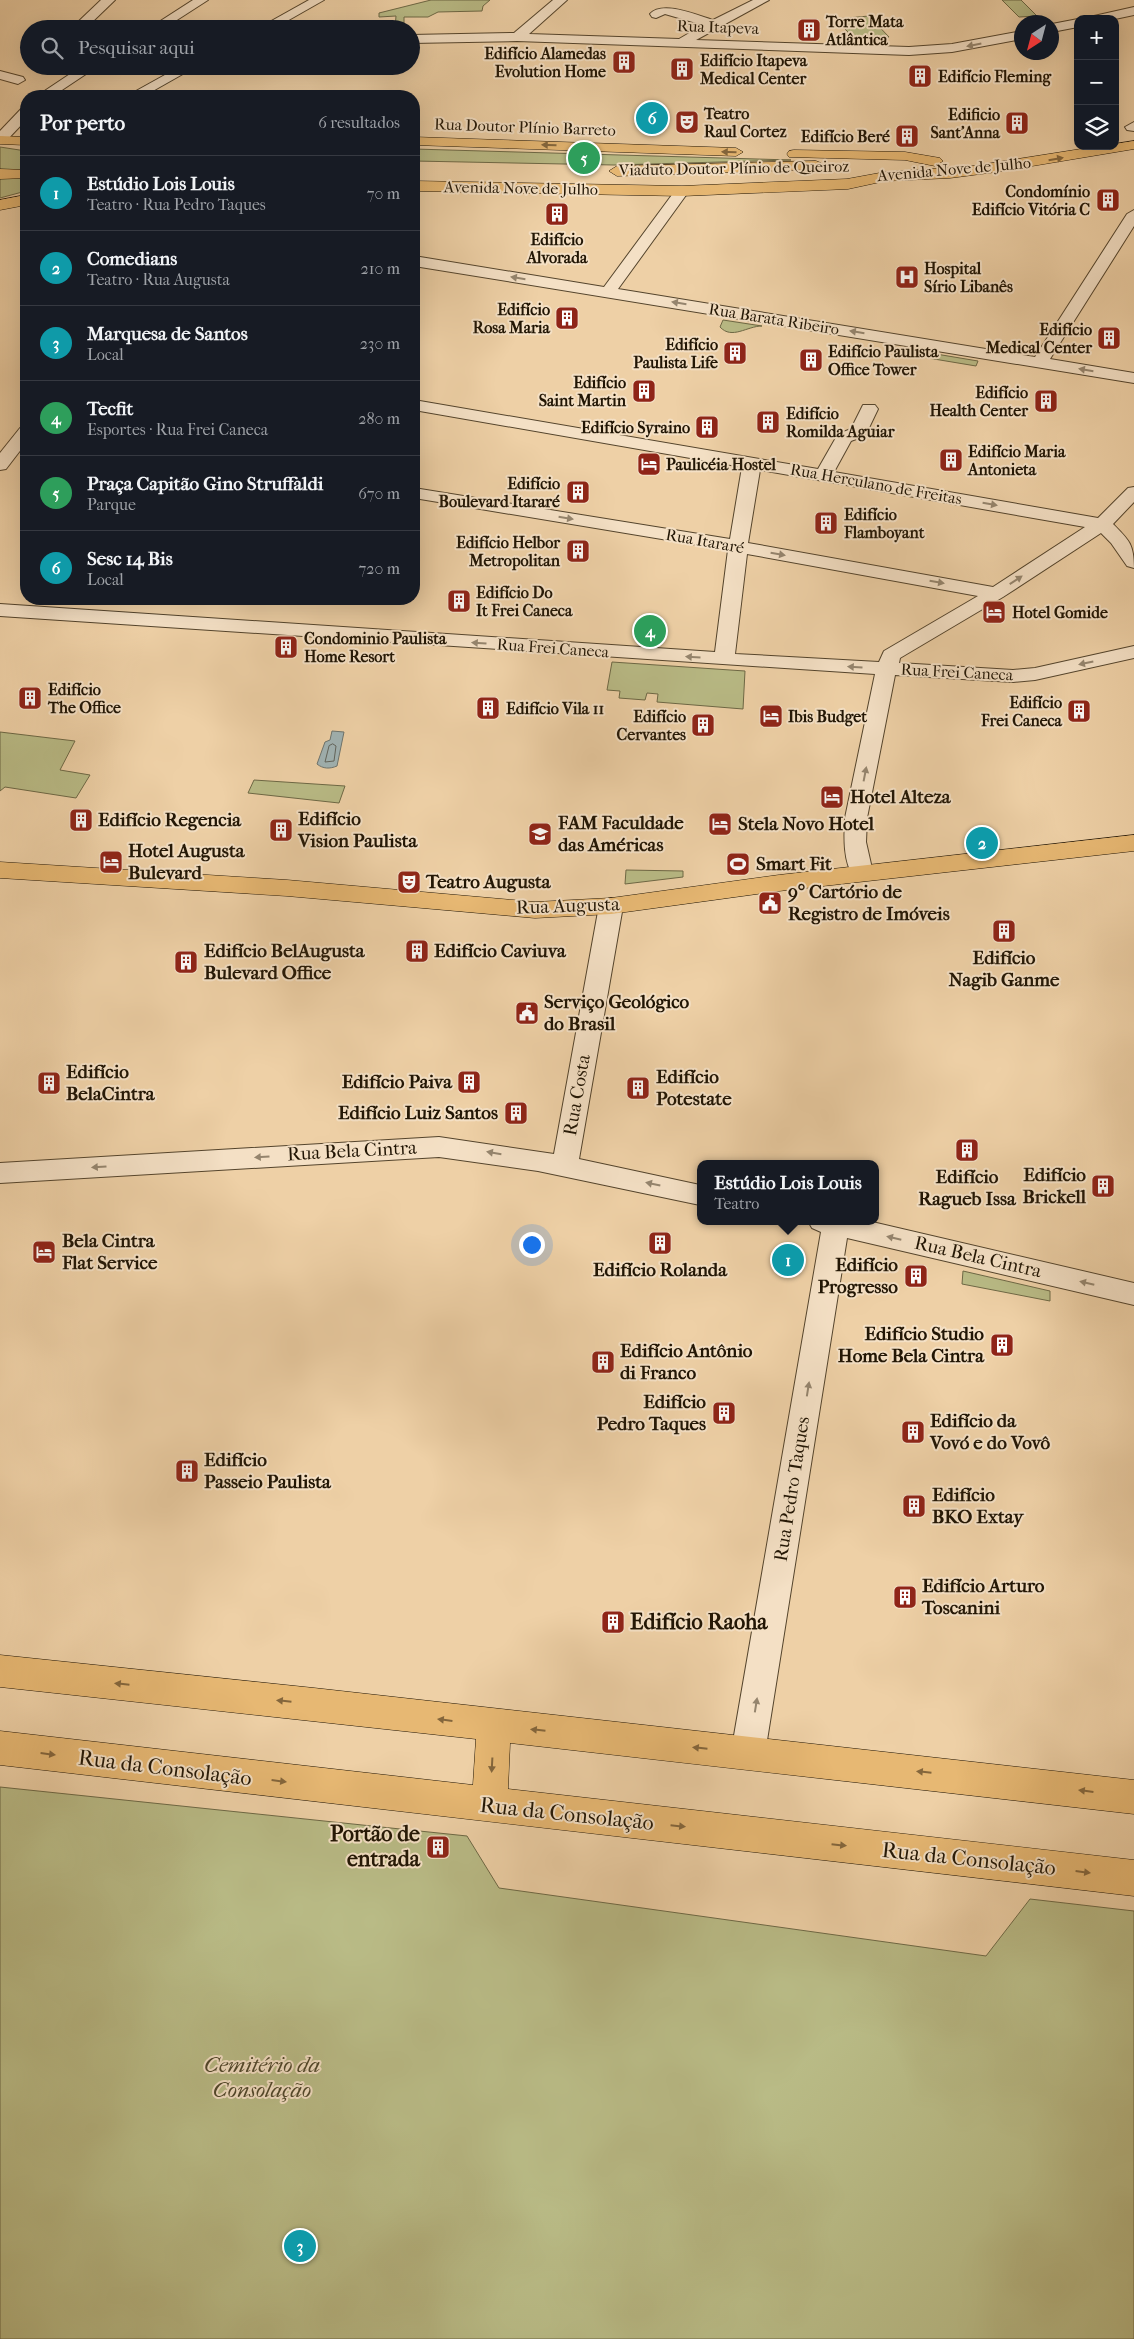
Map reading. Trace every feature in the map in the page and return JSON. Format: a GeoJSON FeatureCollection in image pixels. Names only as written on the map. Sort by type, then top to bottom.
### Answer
{"type":"FeatureCollection","features":[{"type":"Feature","properties":{"kind":"main road"},"geometry":{"type":"LineString","coordinates":[[1119,129],[1133,127]]}},
{"type":"Feature","properties":{"kind":"main road"},"geometry":{"type":"LineString","coordinates":[[0,139],[20,141]]}},
{"type":"Feature","properties":{"kind":"main road","name":"Rua Doutor Plínio Barreto"},"geometry":{"type":"LineString","coordinates":[[420,141],[753,163]]}},
{"type":"Feature","properties":{"kind":"main road","name":"Avenida Nove de Julho"},"geometry":{"type":"LineString","coordinates":[[420,186],[682,190],[848,184],[868,177],[916,176],[975,170],[1134,145]]}},
{"type":"Feature","properties":{"kind":"main road","name":"Avenida Nove de Julho"},"geometry":{"type":"LineString","coordinates":[[935,161],[975,155]]}},
{"type":"Feature","properties":{"kind":"main road","name":"Viaduto Doutor Plínio de Queiroz"},"geometry":{"type":"LineString","coordinates":[[606,171],[753,163],[896,164],[935,161]]}},
{"type":"Feature","properties":{"kind":"main road","name":"Viaduto Doutor Plínio de Queiroz"},"geometry":{"type":"LineString","coordinates":[[420,176],[657,180],[753,163],[868,177]]}},
{"type":"Feature","properties":{"kind":"main road"},"geometry":{"type":"LineString","coordinates":[[0,167],[20,167]]}},
{"type":"Feature","properties":{"kind":"main road"},"geometry":{"type":"LineString","coordinates":[[0,174],[20,174]]}},
{"type":"Feature","properties":{"kind":"main road"},"geometry":{"type":"LineString","coordinates":[[0,205],[20,201]]}},
{"type":"Feature","properties":{"kind":"main road","name":"Rua Augusta"},"geometry":{"type":"LineString","coordinates":[[0,870],[278,887],[535,910],[611,906],[779,882],[1134,843]]}},
{"type":"Feature","properties":{"kind":"main road"},"geometry":{"type":"LineString","coordinates":[[0,1671],[314,1704],[494,1726],[1134,1797]]}},
{"type":"Feature","properties":{"kind":"main road"},"geometry":{"type":"LineString","coordinates":[[490,1805],[494,1726]]}},
{"type":"Feature","properties":{"kind":"main road","name":"Rua da Consolação"},"geometry":{"type":"LineString","coordinates":[[0,1748],[1134,1878]]}},
{"type":"Feature","properties":{"kind":"street"},"geometry":{"type":"LineString","coordinates":[[87,20],[109,0]]}},
{"type":"Feature","properties":{"kind":"street"},"geometry":{"type":"LineString","coordinates":[[169,20],[202,0]]}},
{"type":"Feature","properties":{"kind":"street"},"geometry":{"type":"LineString","coordinates":[[280,20],[318,0]]}},
{"type":"Feature","properties":{"kind":"street"},"geometry":{"type":"LineString","coordinates":[[517,37],[562,0]]}},
{"type":"Feature","properties":{"kind":"street"},"geometry":{"type":"LineString","coordinates":[[682,43],[763,0]]}},
{"type":"Feature","properties":{"kind":"street"},"geometry":{"type":"LineString","coordinates":[[664,10],[715,24]]}},
{"type":"Feature","properties":{"kind":"street"},"geometry":{"type":"LineString","coordinates":[[1116,15],[1134,11]]}},
{"type":"Feature","properties":{"kind":"street"},"geometry":{"type":"LineString","coordinates":[[1059,27],[1074,24]]}},
{"type":"Feature","properties":{"kind":"street","name":"Rua Itapeva"},"geometry":{"type":"LineString","coordinates":[[420,38],[517,37],[909,51],[952,48],[1014,36]]}},
{"type":"Feature","properties":{"kind":"street"},"geometry":{"type":"LineString","coordinates":[[54,90],[78,75]]}},
{"type":"Feature","properties":{"kind":"street"},"geometry":{"type":"LineString","coordinates":[[145,90],[174,75]]}},
{"type":"Feature","properties":{"kind":"street"},"geometry":{"type":"LineString","coordinates":[[0,76],[18,80]]}},
{"type":"Feature","properties":{"kind":"street"},"geometry":{"type":"LineString","coordinates":[[0,139],[20,118]]}},
{"type":"Feature","properties":{"kind":"street"},"geometry":{"type":"LineString","coordinates":[[608,292],[682,190]]}},
{"type":"Feature","properties":{"kind":"street"},"geometry":{"type":"LineString","coordinates":[[1040,362],[1134,214]]}},
{"type":"Feature","properties":{"kind":"street","name":"Rua Barata Ribeiro"},"geometry":{"type":"LineString","coordinates":[[420,262],[1134,378]]}},
{"type":"Feature","properties":{"kind":"street","name":"Rua Herculano de Freitas"},"geometry":{"type":"LineString","coordinates":[[420,406],[1102,524]]}},
{"type":"Feature","properties":{"kind":"street"},"geometry":{"type":"LineString","coordinates":[[824,475],[844,438],[858,432],[869,410]]}},
{"type":"Feature","properties":{"kind":"street"},"geometry":{"type":"LineString","coordinates":[[0,465],[20,440]]}},
{"type":"Feature","properties":{"kind":"street"},"geometry":{"type":"LineString","coordinates":[[724,659],[738,546],[752,463]]}},
{"type":"Feature","properties":{"kind":"street"},"geometry":{"type":"LineString","coordinates":[[862,873],[855,842],[856,818],[885,669],[890,655],[996,593],[1102,524],[1134,492]]}},
{"type":"Feature","properties":{"kind":"street","name":"Rua Itararé"},"geometry":{"type":"LineString","coordinates":[[420,494],[738,546],[996,593]]}},
{"type":"Feature","properties":{"kind":"street"},"geometry":{"type":"LineString","coordinates":[[1102,524],[1118,539],[1134,562]]}},
{"type":"Feature","properties":{"kind":"street","name":"Rua Frei Caneca"},"geometry":{"type":"LineString","coordinates":[[0,610],[724,659],[1013,676],[1035,674],[1134,652]]}},
{"type":"Feature","properties":{"kind":"street","name":"Rua Costa"},"geometry":{"type":"LineString","coordinates":[[565,1165],[611,906]]}},
{"type":"Feature","properties":{"kind":"street","name":"Rua Bela Cintra"},"geometry":{"type":"LineString","coordinates":[[0,1173],[439,1147],[485,1151],[565,1165],[697,1194]]}},
{"type":"Feature","properties":{"kind":"street","name":"Rua Pedro Taques"},"geometry":{"type":"LineString","coordinates":[[748,1753],[829,1225]]}},
{"type":"Feature","properties":{"kind":"street","name":"Rua Bela Cintra"},"geometry":{"type":"LineString","coordinates":[[838,1225],[1134,1294]]}},
{"type":"Feature","properties":{"kind":"green space"},"geometry":{"type":"Polygon","coordinates":[[[431,0],[490,0],[483,6],[482,11],[438,12],[428,17],[404,17],[404,20],[396,20],[396,16],[379,17],[379,13],[431,0]]]}},
{"type":"Feature","properties":{"kind":"green space"},"geometry":{"type":"Polygon","coordinates":[[[1002,0],[1021,0],[1036,15],[1017,15],[1002,0]]]}},
{"type":"Feature","properties":{"kind":"green space"},"geometry":{"type":"Polygon","coordinates":[[[869,16],[889,37],[855,40],[836,19],[869,16]]]}},
{"type":"Feature","properties":{"kind":"green space"},"geometry":{"type":"Polygon","coordinates":[[[0,147],[20,150],[20,193],[0,198],[0,147]]]}},
{"type":"Feature","properties":{"kind":"green space"},"geometry":{"type":"Polygon","coordinates":[[[420,149],[791,160],[614,165],[420,161],[420,149]]]}},
{"type":"Feature","properties":{"kind":"green space"},"geometry":{"type":"Polygon","coordinates":[[[723,320],[762,326],[730,332],[720,327],[723,320]]]}},
{"type":"Feature","properties":{"kind":"green space"},"geometry":{"type":"Polygon","coordinates":[[[888,346],[978,361],[976,366],[886,351],[888,346]]]}},
{"type":"Feature","properties":{"kind":"green space"},"geometry":{"type":"Polygon","coordinates":[[[612,662],[745,671],[743,709],[657,702],[658,694],[647,693],[645,700],[619,698],[620,691],[607,690],[612,662]]]}},
{"type":"Feature","properties":{"kind":"green space"},"geometry":{"type":"Polygon","coordinates":[[[0,732],[75,741],[60,770],[90,775],[76,798],[5,787],[0,791],[0,732]]]}},
{"type":"Feature","properties":{"kind":"green space"},"geometry":{"type":"Polygon","coordinates":[[[254,780],[345,786],[339,803],[248,793],[254,780]]]}},
{"type":"Feature","properties":{"kind":"green space"},"geometry":{"type":"Polygon","coordinates":[[[626,870],[683,871],[683,877],[625,884],[626,870]]]}},
{"type":"Feature","properties":{"kind":"green space"},"geometry":{"type":"Polygon","coordinates":[[[963,1271],[1050,1291],[1050,1301],[962,1284],[963,1271]]]}},
{"type":"Feature","properties":{"kind":"green space","name":"Cemitério da Consolação"},"geometry":{"type":"Polygon","coordinates":[[[0,1787],[467,1836],[499,1888],[986,1956],[1030,1899],[1134,1911],[1134,2339],[0,2339],[0,1787]]]}},
{"type":"Feature","properties":{"kind":"water"},"geometry":{"type":"Polygon","coordinates":[[[332,731],[344,732],[337,766],[324,768],[317,764],[325,742],[330,740],[332,731]]]}},
{"type":"Feature","properties":{"kind":"place","name":"Torre Mata Atlântica"},"geometry":{"type":"Point","coordinates":[809,30]}},
{"type":"Feature","properties":{"kind":"place","name":"Edifício Alamedas Evolution Home"},"geometry":{"type":"Point","coordinates":[624,62]}},
{"type":"Feature","properties":{"kind":"place","name":"Edifício Itapeva Medical Center"},"geometry":{"type":"Point","coordinates":[682,69]}},
{"type":"Feature","properties":{"kind":"place","name":"Edifício Fleming"},"geometry":{"type":"Point","coordinates":[920,76]}},
{"type":"Feature","properties":{"kind":"place","name":"Sesc 14 Bis"},"geometry":{"type":"Point","coordinates":[652,118]}},
{"type":"Feature","properties":{"kind":"place","name":"Teatro Raul Cortez"},"geometry":{"type":"Point","coordinates":[687,122]}},
{"type":"Feature","properties":{"kind":"place","name":"Edificio Sant'Anna"},"geometry":{"type":"Point","coordinates":[1017,123]}},
{"type":"Feature","properties":{"kind":"place","name":"Edifício Beré"},"geometry":{"type":"Point","coordinates":[907,136]}},
{"type":"Feature","properties":{"kind":"place","name":"Praça Capitão Gino Struffaldi"},"geometry":{"type":"Point","coordinates":[584,158]}},
{"type":"Feature","properties":{"kind":"place","name":"Condomínio Edifício Vitória C"},"geometry":{"type":"Point","coordinates":[1108,200]}},
{"type":"Feature","properties":{"kind":"place","name":"Edifício Alvorada"},"geometry":{"type":"Point","coordinates":[557,214]}},
{"type":"Feature","properties":{"kind":"place","name":"Hospital Sírio Libanês"},"geometry":{"type":"Point","coordinates":[907,277]}},
{"type":"Feature","properties":{"kind":"place","name":"Edifício Rosa Maria"},"geometry":{"type":"Point","coordinates":[567,318]}},
{"type":"Feature","properties":{"kind":"place","name":"Edifício Medical Center"},"geometry":{"type":"Point","coordinates":[1109,338]}},
{"type":"Feature","properties":{"kind":"place","name":"Edifício Paulista Life"},"geometry":{"type":"Point","coordinates":[735,353]}},
{"type":"Feature","properties":{"kind":"place","name":"Edifício Paulista Office Tower"},"geometry":{"type":"Point","coordinates":[811,360]}},
{"type":"Feature","properties":{"kind":"place","name":"Edifício Saint Martin"},"geometry":{"type":"Point","coordinates":[644,391]}},
{"type":"Feature","properties":{"kind":"place","name":"Edifício Health Center"},"geometry":{"type":"Point","coordinates":[1046,401]}},
{"type":"Feature","properties":{"kind":"place","name":"Edifício Romilda Aguiar"},"geometry":{"type":"Point","coordinates":[768,422]}},
{"type":"Feature","properties":{"kind":"place","name":"Edifício Syraino"},"geometry":{"type":"Point","coordinates":[707,427]}},
{"type":"Feature","properties":{"kind":"place","name":"Edifício Maria Antonieta"},"geometry":{"type":"Point","coordinates":[951,460]}},
{"type":"Feature","properties":{"kind":"place","name":"Paulicéia Hostel"},"geometry":{"type":"Point","coordinates":[649,464]}},
{"type":"Feature","properties":{"kind":"place","name":"Edifício Boulevard Itararé"},"geometry":{"type":"Point","coordinates":[578,492]}},
{"type":"Feature","properties":{"kind":"place","name":"Edifício Flamboyant"},"geometry":{"type":"Point","coordinates":[826,523]}},
{"type":"Feature","properties":{"kind":"place","name":"Edifício Helbor Metropolitan"},"geometry":{"type":"Point","coordinates":[578,551]}},
{"type":"Feature","properties":{"kind":"place","name":"Edifício Do It Frei Caneca"},"geometry":{"type":"Point","coordinates":[459,601]}},
{"type":"Feature","properties":{"kind":"place","name":"Hotel Gomide"},"geometry":{"type":"Point","coordinates":[994,612]}},
{"type":"Feature","properties":{"kind":"place","name":"Tecfit"},"geometry":{"type":"Point","coordinates":[650,631]}},
{"type":"Feature","properties":{"kind":"place","name":"Condominio Paulista Home Resort"},"geometry":{"type":"Point","coordinates":[286,647]}},
{"type":"Feature","properties":{"kind":"place","name":"Edifício The Office"},"geometry":{"type":"Point","coordinates":[30,698]}},
{"type":"Feature","properties":{"kind":"place","name":"Edifício Vila 11"},"geometry":{"type":"Point","coordinates":[488,708]}},
{"type":"Feature","properties":{"kind":"place","name":"Edifício Frei Caneca"},"geometry":{"type":"Point","coordinates":[1079,711]}},
{"type":"Feature","properties":{"kind":"place","name":"Ibis Budget"},"geometry":{"type":"Point","coordinates":[771,716]}},
{"type":"Feature","properties":{"kind":"place","name":"Edifício Cervantes"},"geometry":{"type":"Point","coordinates":[703,725]}},
{"type":"Feature","properties":{"kind":"place","name":"Hotel Alteza"},"geometry":{"type":"Point","coordinates":[832,797]}},
{"type":"Feature","properties":{"kind":"place","name":"Edifício Regencia"},"geometry":{"type":"Point","coordinates":[81,820]}},
{"type":"Feature","properties":{"kind":"place","name":"Stela Novo Hotel"},"geometry":{"type":"Point","coordinates":[720,824]}},
{"type":"Feature","properties":{"kind":"place","name":"Edifício Vision Paulista"},"geometry":{"type":"Point","coordinates":[281,830]}},
{"type":"Feature","properties":{"kind":"place","name":"FAM Faculdade das Américas"},"geometry":{"type":"Point","coordinates":[540,834]}},
{"type":"Feature","properties":{"kind":"place","name":"Comedians"},"geometry":{"type":"Point","coordinates":[982,843]}},
{"type":"Feature","properties":{"kind":"place","name":"Hotel Augusta Bulevard"},"geometry":{"type":"Point","coordinates":[111,862]}},
{"type":"Feature","properties":{"kind":"place","name":"Smart Fit"},"geometry":{"type":"Point","coordinates":[738,864]}},
{"type":"Feature","properties":{"kind":"place","name":"Teatro Augusta"},"geometry":{"type":"Point","coordinates":[409,882]}},
{"type":"Feature","properties":{"kind":"place","name":"9° Cartório de Registro de Imóveis"},"geometry":{"type":"Point","coordinates":[770,903]}},
{"type":"Feature","properties":{"kind":"place","name":"Edifício Nagib Ganme"},"geometry":{"type":"Point","coordinates":[1004,931]}},
{"type":"Feature","properties":{"kind":"place","name":"Edifício Caviuva"},"geometry":{"type":"Point","coordinates":[417,951]}},
{"type":"Feature","properties":{"kind":"place","name":"Edifício BelAugusta Bulevard Office"},"geometry":{"type":"Point","coordinates":[186,962]}},
{"type":"Feature","properties":{"kind":"place","name":"Serviço Geológico do Brasil"},"geometry":{"type":"Point","coordinates":[527,1013]}},
{"type":"Feature","properties":{"kind":"place","name":"Edifício Paiva"},"geometry":{"type":"Point","coordinates":[469,1082]}},
{"type":"Feature","properties":{"kind":"place","name":"Edifício BelaCintra"},"geometry":{"type":"Point","coordinates":[49,1083]}},
{"type":"Feature","properties":{"kind":"place","name":"Edifício Potestate"},"geometry":{"type":"Point","coordinates":[638,1088]}},
{"type":"Feature","properties":{"kind":"place","name":"Edifício Luiz Santos"},"geometry":{"type":"Point","coordinates":[516,1113]}},
{"type":"Feature","properties":{"kind":"place","name":"Edifício Ragueb Issa"},"geometry":{"type":"Point","coordinates":[967,1150]}},
{"type":"Feature","properties":{"kind":"place","name":"Edifício Brickell"},"geometry":{"type":"Point","coordinates":[1103,1186]}},
{"type":"Feature","properties":{"kind":"place","name":"Edifício Rolanda"},"geometry":{"type":"Point","coordinates":[660,1243]}},
{"type":"Feature","properties":{"kind":"place","name":"Bela Cintra Flat Service"},"geometry":{"type":"Point","coordinates":[44,1252]}},
{"type":"Feature","properties":{"kind":"place","name":"Estúdio Lois Louis"},"geometry":{"type":"Point","coordinates":[788,1260]}},
{"type":"Feature","properties":{"kind":"place","name":"Edifício Progresso"},"geometry":{"type":"Point","coordinates":[916,1276]}},
{"type":"Feature","properties":{"kind":"place","name":"Edifício Studio Home Bela Cintra"},"geometry":{"type":"Point","coordinates":[1002,1345]}},
{"type":"Feature","properties":{"kind":"place","name":"Edifício Antônio di Franco"},"geometry":{"type":"Point","coordinates":[603,1362]}},
{"type":"Feature","properties":{"kind":"place","name":"Edifício Pedro Taques"},"geometry":{"type":"Point","coordinates":[724,1413]}},
{"type":"Feature","properties":{"kind":"place","name":"Edifício da Vovó e do Vovô"},"geometry":{"type":"Point","coordinates":[913,1432]}},
{"type":"Feature","properties":{"kind":"place","name":"Edifício Passeio Paulista"},"geometry":{"type":"Point","coordinates":[187,1471]}},
{"type":"Feature","properties":{"kind":"place","name":"Edifício BKO Extay"},"geometry":{"type":"Point","coordinates":[914,1506]}},
{"type":"Feature","properties":{"kind":"place","name":"Edifício Arturo Toscanini"},"geometry":{"type":"Point","coordinates":[905,1597]}},
{"type":"Feature","properties":{"kind":"place","name":"Edifício Raoha"},"geometry":{"type":"Point","coordinates":[613,1622]}},
{"type":"Feature","properties":{"kind":"place","name":"Portão de entrada"},"geometry":{"type":"Point","coordinates":[438,1847]}},
{"type":"Feature","properties":{"kind":"place","name":"Marquesa de Santos"},"geometry":{"type":"Point","coordinates":[300,2246]}}]}
